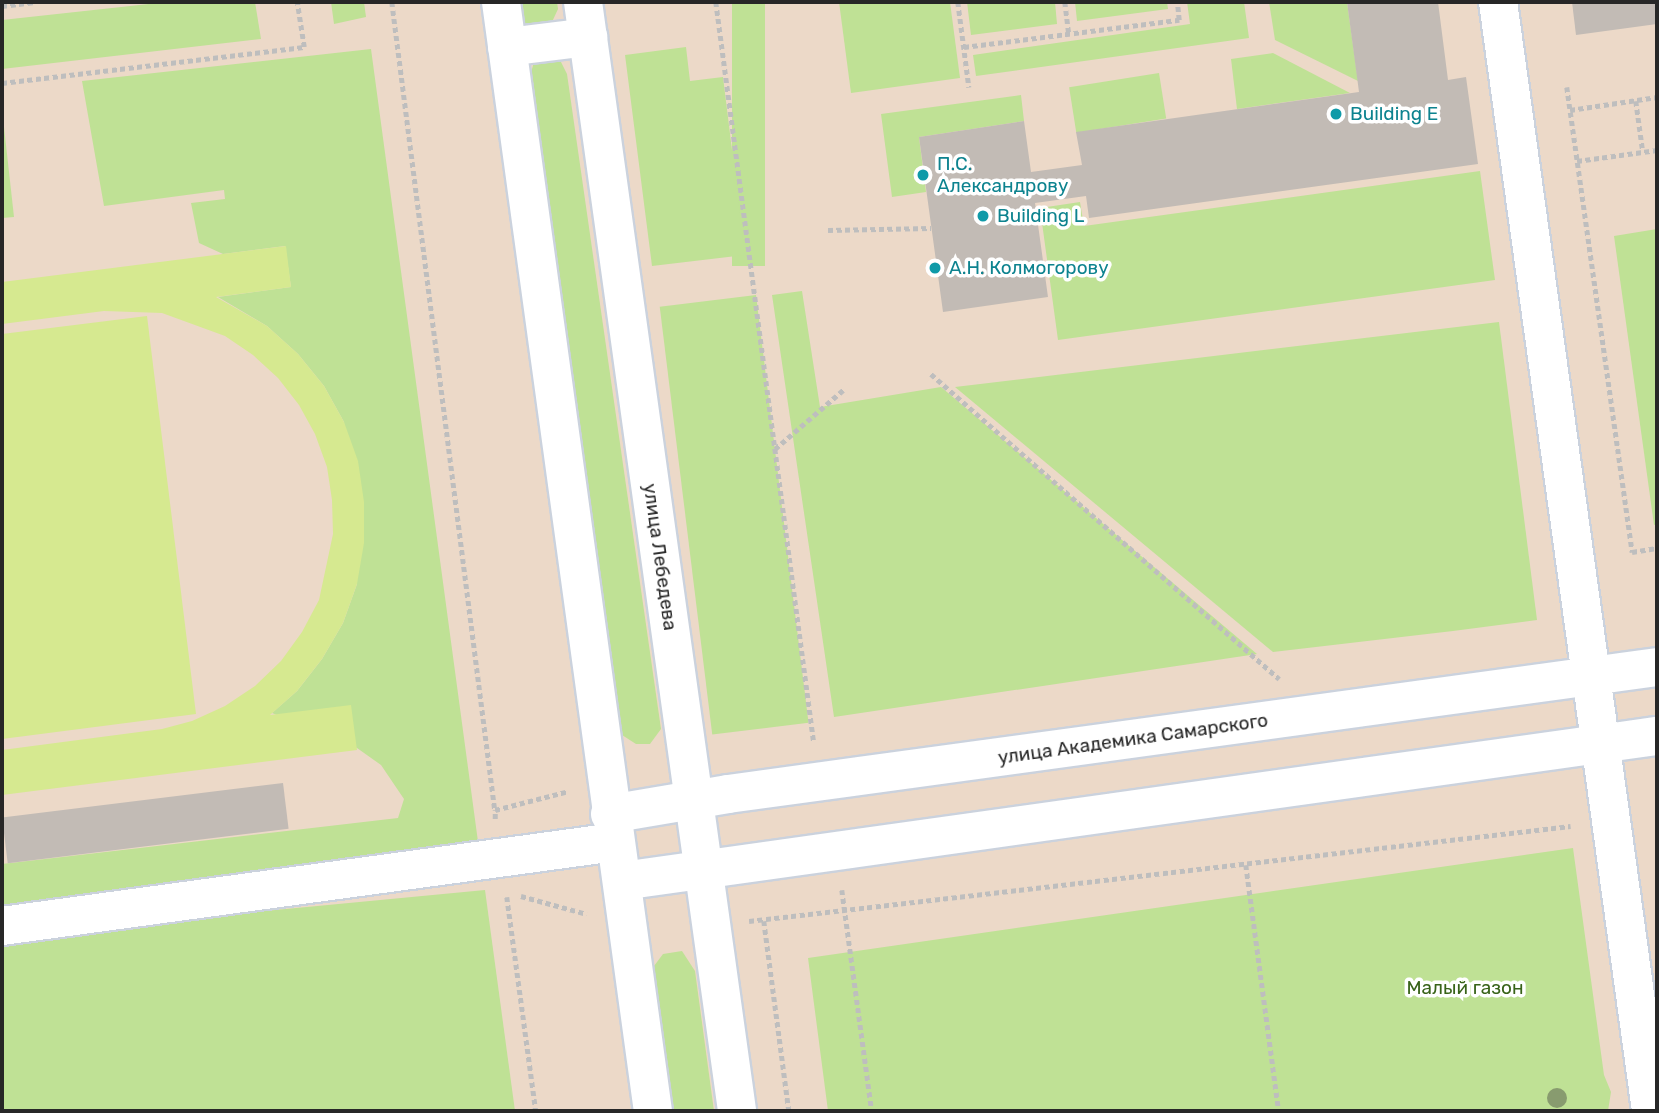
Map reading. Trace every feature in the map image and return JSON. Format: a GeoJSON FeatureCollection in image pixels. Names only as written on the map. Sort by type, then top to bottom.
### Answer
{"type":"FeatureCollection","features":[{"type":"Feature","properties":{"kind":"street"},"geometry":{"type":"LineString","coordinates":[[501,2],[653,1111]]}},
{"type":"Feature","properties":{"kind":"street"},"geometry":{"type":"LineString","coordinates":[[1498,2],[1651,1111]]}},
{"type":"Feature","properties":{"kind":"street"},"geometry":{"type":"LineString","coordinates":[[507,47],[586,20]]}},
{"type":"Feature","properties":{"kind":"street","name":"улица Лебедева"},"geometry":{"type":"LineString","coordinates":[[586,20],[694,800],[706,867],[737,1111]]}},
{"type":"Feature","properties":{"kind":"street","name":"улица Академика Самарского"},"geometry":{"type":"LineString","coordinates":[[2,926],[499,858],[610,812],[1657,667]]}},
{"type":"Feature","properties":{"kind":"street"},"geometry":{"type":"LineString","coordinates":[[622,881],[706,867],[1657,736]]}},
{"type":"Feature","properties":{"kind":"path"},"geometry":{"type":"LineString","coordinates":[[2,6],[35,2]]}},
{"type":"Feature","properties":{"kind":"path"},"geometry":{"type":"LineString","coordinates":[[2,83],[304,47],[297,2]]}},
{"type":"Feature","properties":{"kind":"path"},"geometry":{"type":"LineString","coordinates":[[392,2],[499,858],[536,1111]]}},
{"type":"Feature","properties":{"kind":"path"},"geometry":{"type":"LineString","coordinates":[[716,2],[815,753]]}},
{"type":"Feature","properties":{"kind":"path"},"geometry":{"type":"LineString","coordinates":[[958,2],[969,87]]}},
{"type":"Feature","properties":{"kind":"path"},"geometry":{"type":"LineString","coordinates":[[1065,2],[1069,34]]}},
{"type":"Feature","properties":{"kind":"path"},"geometry":{"type":"LineString","coordinates":[[964,47],[1180,20],[1177,2]]}},
{"type":"Feature","properties":{"kind":"path"},"geometry":{"type":"LineString","coordinates":[[1567,88],[1632,552],[1657,548]]}},
{"type":"Feature","properties":{"kind":"path"},"geometry":{"type":"LineString","coordinates":[[1570,110],[1657,97]]}},
{"type":"Feature","properties":{"kind":"path"},"geometry":{"type":"LineString","coordinates":[[1636,100],[1643,152]]}},
{"type":"Feature","properties":{"kind":"path"},"geometry":{"type":"LineString","coordinates":[[1577,161],[1657,150]]}},
{"type":"Feature","properties":{"kind":"path"},"geometry":{"type":"LineString","coordinates":[[828,230],[931,229]]}},
{"type":"Feature","properties":{"kind":"path"},"geometry":{"type":"LineString","coordinates":[[931,374],[1280,680]]}},
{"type":"Feature","properties":{"kind":"path"},"geometry":{"type":"LineString","coordinates":[[775,449],[843,390]]}},
{"type":"Feature","properties":{"kind":"path"},"geometry":{"type":"LineString","coordinates":[[495,810],[610,812]]}},
{"type":"Feature","properties":{"kind":"path"},"geometry":{"type":"LineString","coordinates":[[789,1111],[764,920],[1576,826]]}},
{"type":"Feature","properties":{"kind":"path"},"geometry":{"type":"LineString","coordinates":[[1246,866],[1279,1111]]}},
{"type":"Feature","properties":{"kind":"path"},"geometry":{"type":"LineString","coordinates":[[844,909],[872,1111]]}},
{"type":"Feature","properties":{"kind":"shaded area"},"geometry":{"type":"Polygon","coordinates":[[[2,2],[1657,2],[1657,1111],[2,1111],[2,2]]]}},
{"type":"Feature","properties":{"kind":"green space"},"geometry":{"type":"Polygon","coordinates":[[[167,2],[255,2],[261,39],[2,69],[2,20],[167,2]]]}},
{"type":"Feature","properties":{"kind":"green space"},"geometry":{"type":"Polygon","coordinates":[[[331,2],[364,2],[366,17],[334,24],[331,2]]]}},
{"type":"Feature","properties":{"kind":"green space"},"geometry":{"type":"Polygon","coordinates":[[[517,2],[557,2],[558,9],[552,22],[538,28],[520,22],[517,2]]]}},
{"type":"Feature","properties":{"kind":"green space"},"geometry":{"type":"Polygon","coordinates":[[[732,2],[765,2],[765,266],[732,266],[732,2]]]}},
{"type":"Feature","properties":{"kind":"green space"},"geometry":{"type":"Polygon","coordinates":[[[839,2],[950,2],[960,78],[851,93],[839,2]]]}},
{"type":"Feature","properties":{"kind":"green space"},"geometry":{"type":"Polygon","coordinates":[[[967,2],[1055,2],[1057,24],[971,35],[967,2]]]}},
{"type":"Feature","properties":{"kind":"green space"},"geometry":{"type":"Polygon","coordinates":[[[1075,2],[1167,2],[1168,9],[1077,21],[1075,2]]]}},
{"type":"Feature","properties":{"kind":"green space"},"geometry":{"type":"Polygon","coordinates":[[[1187,2],[1244,2],[1249,38],[976,76],[973,55],[1190,24],[1187,2]]]}},
{"type":"Feature","properties":{"kind":"green space"},"geometry":{"type":"Polygon","coordinates":[[[1269,2],[1347,2],[1358,81],[1275,40],[1269,2]]]}},
{"type":"Feature","properties":{"kind":"green space"},"geometry":{"type":"Polygon","coordinates":[[[686,47],[690,81],[723,77],[745,255],[652,266],[625,55],[686,47]]]}},
{"type":"Feature","properties":{"kind":"green space"},"geometry":{"type":"Polygon","coordinates":[[[371,49],[479,849],[2,908],[2,864],[398,818],[404,799],[381,765],[357,748],[272,713],[297,691],[322,659],[343,623],[357,584],[344,422],[324,386],[298,354],[267,326],[218,297],[291,287],[285,246],[223,254],[199,243],[191,203],[225,199],[224,190],[104,206],[82,81],[371,49]]]}},
{"type":"Feature","properties":{"kind":"green space"},"geometry":{"type":"Polygon","coordinates":[[[1273,53],[1350,93],[1237,109],[1231,59],[1273,53]]]}},
{"type":"Feature","properties":{"kind":"green space"},"geometry":{"type":"Polygon","coordinates":[[[559,58],[567,74],[661,729],[650,744],[636,744],[622,735],[530,76],[534,62],[559,58]]]}},
{"type":"Feature","properties":{"kind":"green space"},"geometry":{"type":"Polygon","coordinates":[[[1159,73],[1166,118],[1076,133],[1069,87],[1159,73]]]}},
{"type":"Feature","properties":{"kind":"green space"},"geometry":{"type":"Polygon","coordinates":[[[1021,95],[1024,121],[919,137],[926,192],[892,197],[881,114],[1021,95]]]}},
{"type":"Feature","properties":{"kind":"green space"},"geometry":{"type":"Polygon","coordinates":[[[2,109],[14,217],[2,218],[2,109]]]}},
{"type":"Feature","properties":{"kind":"green space"},"geometry":{"type":"Polygon","coordinates":[[[1480,171],[1495,280],[1058,340],[1040,208],[1080,202],[1084,226],[1480,171]]]}},
{"type":"Feature","properties":{"kind":"green space"},"geometry":{"type":"Polygon","coordinates":[[[1657,229],[1657,524],[1654,525],[1614,236],[1657,229]]]}},
{"type":"Feature","properties":{"kind":"green space"},"geometry":{"type":"Polygon","coordinates":[[[286,246],[291,287],[216,297],[267,326],[298,354],[324,386],[344,422],[358,461],[364,502],[364,543],[357,584],[343,623],[322,659],[297,691],[270,715],[351,705],[357,750],[2,795],[2,750],[162,729],[192,721],[225,706],[255,686],[281,661],[302,632],[319,600],[333,534],[327,467],[315,434],[299,405],[278,378],[253,355],[225,336],[162,313],[104,311],[2,324],[2,282],[286,246]]]}},
{"type":"Feature","properties":{"kind":"green space"},"geometry":{"type":"Polygon","coordinates":[[[802,291],[820,407],[941,387],[1257,654],[834,717],[772,295],[802,291]]]}},
{"type":"Feature","properties":{"kind":"green space"},"geometry":{"type":"Polygon","coordinates":[[[756,295],[809,723],[712,735],[660,307],[756,295]]]}},
{"type":"Feature","properties":{"kind":"green space"},"geometry":{"type":"Polygon","coordinates":[[[147,316],[196,714],[2,739],[2,334],[147,316]]]}},
{"type":"Feature","properties":{"kind":"green space"},"geometry":{"type":"Polygon","coordinates":[[[1499,322],[1537,620],[1453,631],[1273,652],[955,387],[1499,322]]]}},
{"type":"Feature","properties":{"kind":"green space","name":"Малый газон"},"geometry":{"type":"Polygon","coordinates":[[[1573,848],[1604,1075],[1611,1092],[1608,1111],[828,1111],[808,958],[1573,848]]]}},
{"type":"Feature","properties":{"kind":"green space"},"geometry":{"type":"Polygon","coordinates":[[[485,890],[515,1111],[2,1111],[2,947],[265,911],[485,890]]]}},
{"type":"Feature","properties":{"kind":"green space"},"geometry":{"type":"Polygon","coordinates":[[[682,951],[695,971],[714,1111],[672,1111],[654,966],[663,954],[682,951]]]}},
{"type":"Feature","properties":{"kind":"building","name":"Building E"},"geometry":{"type":"Polygon","coordinates":[[[1347,2],[1438,2],[1448,80],[1466,77],[1478,164],[1089,218],[1086,196],[1035,203],[1048,297],[943,312],[919,137],[1024,121],[1031,172],[1082,165],[1076,132],[1359,92],[1347,2]]]}},
{"type":"Feature","properties":{"kind":"building"},"geometry":{"type":"Polygon","coordinates":[[[1572,2],[1657,2],[1657,24],[1576,35],[1572,2]]]}},
{"type":"Feature","properties":{"kind":"building"},"geometry":{"type":"Polygon","coordinates":[[[283,783],[289,829],[8,863],[2,817],[283,783]]]}},
{"type":"Feature","properties":{"kind":"place","name":"Building E"},"geometry":{"type":"Point","coordinates":[1336,114]}},
{"type":"Feature","properties":{"kind":"place","name":"П.С. Александрову"},"geometry":{"type":"Point","coordinates":[923,175]}},
{"type":"Feature","properties":{"kind":"place","name":"Building L"},"geometry":{"type":"Point","coordinates":[983,216]}},
{"type":"Feature","properties":{"kind":"place","name":"А.Н. Колмогорову"},"geometry":{"type":"Point","coordinates":[935,268]}}]}
